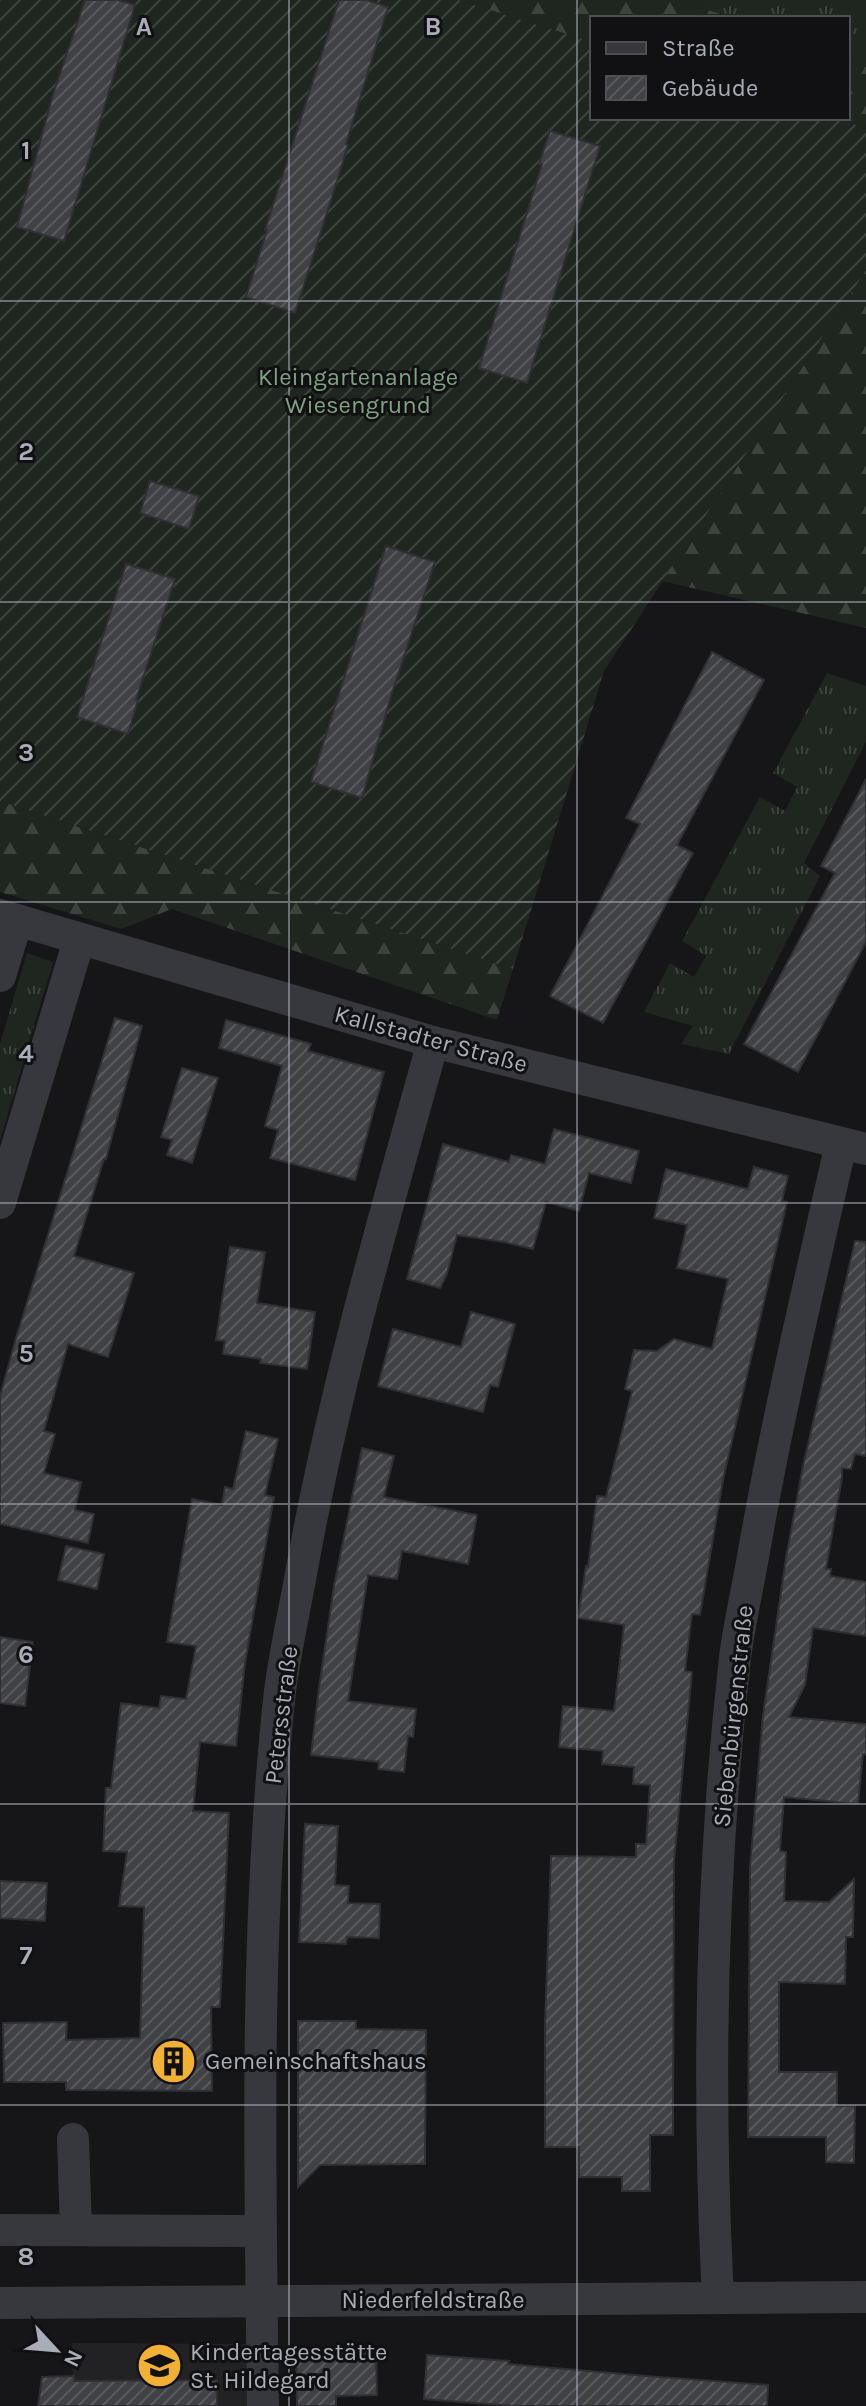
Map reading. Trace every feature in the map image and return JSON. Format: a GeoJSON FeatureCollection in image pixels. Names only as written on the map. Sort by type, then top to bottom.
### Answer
{"type":"FeatureCollection","features":[{"type":"Feature","properties":{"kind":"street","name":"Kallstadter Straße"},"geometry":{"type":"LineString","coordinates":[[8,918],[433,1042],[854,1146]]}},
{"type":"Feature","properties":{"kind":"street"},"geometry":{"type":"LineString","coordinates":[[0,976],[8,918]]}},
{"type":"Feature","properties":{"kind":"street"},"geometry":{"type":"LineString","coordinates":[[0,1203],[79,940]]}},
{"type":"Feature","properties":{"kind":"street","name":"Petersstraße"},"geometry":{"type":"LineString","coordinates":[[263,2406],[263,1916],[281,1688],[320,1467],[366,1281],[433,1042]]}},
{"type":"Feature","properties":{"kind":"street","name":"Siebenbürgenstraße"},"geometry":{"type":"LineString","coordinates":[[718,2298],[713,2206],[717,1874],[736,1657],[767,1472],[854,1146]]}},
{"type":"Feature","properties":{"kind":"street"},"geometry":{"type":"LineString","coordinates":[[73,2139],[76,2230]]}},
{"type":"Feature","properties":{"kind":"street"},"geometry":{"type":"LineString","coordinates":[[0,2230],[261,2231]]}},
{"type":"Feature","properties":{"kind":"street","name":"Niederfeldstraße"},"geometry":{"type":"LineString","coordinates":[[0,2303],[866,2297]]}},
{"type":"Feature","properties":{"kind":"shaded area","name":"Kindertagesstätte St. Hildegard"},"geometry":{"type":"Polygon","coordinates":[[[72,2343],[246,2344],[247,2406],[73,2406],[72,2343]]]}},
{"type":"Feature","properties":{"kind":"green space","name":"Kleingartenanlage Wiesengrund"},"geometry":{"type":"Polygon","coordinates":[[[0,0],[458,0],[590,41],[590,120],[840,120],[866,128],[866,270],[604,671],[513,969],[0,801],[0,0]]]}},
{"type":"Feature","properties":{"kind":"green space"},"geometry":{"type":"Polygon","coordinates":[[[458,0],[679,0],[726,16],[590,16],[590,41],[458,0]]]}},
{"type":"Feature","properties":{"kind":"green space"},"geometry":{"type":"Polygon","coordinates":[[[679,0],[866,0],[866,67],[850,61],[850,16],[726,16],[679,0]]]}},
{"type":"Feature","properties":{"kind":"green space"},"geometry":{"type":"Polygon","coordinates":[[[850,61],[866,67],[866,128],[840,120],[850,120],[850,61]]]}},
{"type":"Feature","properties":{"kind":"green space"},"geometry":{"type":"Polygon","coordinates":[[[866,270],[866,628],[662,581],[866,270]]]}},
{"type":"Feature","properties":{"kind":"green space"},"geometry":{"type":"Polygon","coordinates":[[[827,673],[866,686],[866,742],[804,863],[820,876],[729,1054],[681,1044],[693,1026],[644,1012],[670,963],[694,977],[706,956],[682,941],[760,797],[785,811],[797,787],[773,773],[827,673]]]}},
{"type":"Feature","properties":{"kind":"green space"},"geometry":{"type":"Polygon","coordinates":[[[0,801],[513,969],[497,1020],[172,909],[121,929],[0,892],[0,801]]]}},
{"type":"Feature","properties":{"kind":"green space"},"geometry":{"type":"Polygon","coordinates":[[[27,953],[53,962],[0,1140],[0,1044],[27,953]]]}},
{"type":"Feature","properties":{"kind":"building"},"geometry":{"type":"Polygon","coordinates":[[[85,0],[118,0],[135,5],[64,241],[17,227],[53,94],[85,0]]]}},
{"type":"Feature","properties":{"kind":"building"},"geometry":{"type":"Polygon","coordinates":[[[339,0],[366,0],[388,7],[295,313],[246,297],[339,0]]]}},
{"type":"Feature","properties":{"kind":"building"},"geometry":{"type":"Polygon","coordinates":[[[550,131],[600,146],[527,383],[479,368],[550,131]]]}},
{"type":"Feature","properties":{"kind":"building"},"geometry":{"type":"Polygon","coordinates":[[[150,481],[199,496],[189,529],[140,513],[150,481]]]}},
{"type":"Feature","properties":{"kind":"building"},"geometry":{"type":"Polygon","coordinates":[[[386,546],[435,562],[391,696],[362,798],[311,782],[386,546]]]}},
{"type":"Feature","properties":{"kind":"building"},"geometry":{"type":"Polygon","coordinates":[[[126,564],[175,579],[128,734],[77,717],[126,564]]]}},
{"type":"Feature","properties":{"kind":"building"},"geometry":{"type":"Polygon","coordinates":[[[712,652],[764,680],[677,845],[693,853],[603,1023],[550,996],[640,824],[626,818],[712,652]]]}},
{"type":"Feature","properties":{"kind":"building"},"geometry":{"type":"Polygon","coordinates":[[[866,779],[866,942],[798,1072],[744,1044],[835,873],[821,866],[866,779]]]}},
{"type":"Feature","properties":{"kind":"building"},"geometry":{"type":"Polygon","coordinates":[[[115,1018],[142,1026],[106,1159],[74,1256],[134,1273],[108,1357],[68,1344],[44,1431],[55,1434],[44,1473],[81,1482],[75,1510],[94,1514],[88,1543],[0,1524],[0,1396],[115,1018]]]}},
{"type":"Feature","properties":{"kind":"building"},"geometry":{"type":"Polygon","coordinates":[[[226,1020],[311,1044],[308,1051],[384,1072],[355,1180],[270,1158],[278,1130],[265,1126],[282,1066],[219,1048],[226,1020]]]}},
{"type":"Feature","properties":{"kind":"building"},"geometry":{"type":"Polygon","coordinates":[[[182,1068],[218,1078],[192,1163],[167,1155],[172,1140],[161,1137],[182,1068]]]}},
{"type":"Feature","properties":{"kind":"building"},"geometry":{"type":"Polygon","coordinates":[[[554,1129],[639,1151],[631,1183],[589,1173],[579,1211],[546,1202],[533,1249],[457,1235],[440,1288],[407,1279],[443,1144],[509,1162],[511,1155],[545,1164],[554,1129]]]}},
{"type":"Feature","properties":{"kind":"building"},"geometry":{"type":"Polygon","coordinates":[[[754,1167],[788,1176],[782,1201],[787,1202],[723,1480],[700,1615],[692,1614],[685,1671],[692,1672],[674,1862],[673,2135],[650,2135],[650,2191],[622,2191],[622,2177],[579,2177],[579,2147],[545,2147],[545,2024],[551,1856],[636,1857],[636,1844],[646,1844],[650,1785],[633,1784],[634,1767],[602,1764],[603,1751],[559,1747],[563,1706],[614,1711],[624,1625],[578,1618],[597,1496],[606,1497],[632,1391],[625,1389],[634,1350],[657,1351],[674,1339],[712,1349],[728,1279],[677,1268],[687,1225],[654,1218],[666,1169],[748,1189],[754,1167]]]}},
{"type":"Feature","properties":{"kind":"building"},"geometry":{"type":"Polygon","coordinates":[[[855,1241],[866,1242],[866,1456],[855,1454],[851,1469],[842,1468],[826,1569],[831,1569],[830,1576],[866,1582],[866,1636],[813,1628],[805,1685],[789,1717],[866,1724],[866,1755],[863,1754],[858,1804],[784,1797],[780,1851],[786,1852],[784,1901],[829,1902],[854,1879],[853,1937],[846,1937],[845,1984],[779,1982],[779,2072],[837,2072],[837,2106],[855,2106],[854,2163],[826,2162],[826,2137],[748,2137],[750,1867],[763,1715],[803,1466],[855,1241]]]}},
{"type":"Feature","properties":{"kind":"building"},"geometry":{"type":"Polygon","coordinates":[[[230,1247],[265,1252],[257,1303],[315,1312],[307,1369],[223,1354],[225,1341],[216,1340],[230,1247]]]}},
{"type":"Feature","properties":{"kind":"building"},"geometry":{"type":"Polygon","coordinates":[[[471,1312],[515,1324],[498,1387],[490,1385],[483,1412],[378,1386],[393,1329],[461,1347],[471,1312]]]}},
{"type":"Feature","properties":{"kind":"building"},"geometry":{"type":"Polygon","coordinates":[[[246,1431],[278,1439],[265,1495],[274,1497],[245,1663],[236,1746],[200,1742],[193,1811],[229,1813],[220,2007],[211,2007],[212,2091],[66,2090],[66,2082],[4,2082],[3,2023],[67,2022],[66,2040],[140,2038],[144,1907],[119,1906],[127,1852],[103,1851],[106,1788],[111,1788],[121,1703],[159,1708],[161,1696],[186,1699],[196,1646],[167,1642],[192,1499],[222,1505],[225,1487],[233,1489],[246,1431]]]}},
{"type":"Feature","properties":{"kind":"building"},"geometry":{"type":"Polygon","coordinates":[[[362,1448],[394,1456],[384,1497],[477,1515],[468,1564],[402,1551],[397,1579],[368,1575],[348,1701],[416,1709],[413,1737],[408,1736],[404,1772],[378,1769],[379,1762],[311,1755],[334,1586],[362,1448]]]}},
{"type":"Feature","properties":{"kind":"building"},"geometry":{"type":"Polygon","coordinates":[[[66,1546],[104,1554],[97,1589],[58,1580],[66,1546]]]}},
{"type":"Feature","properties":{"kind":"building"},"geometry":{"type":"Polygon","coordinates":[[[0,1637],[33,1642],[25,1706],[0,1703],[0,1637]]]}},
{"type":"Feature","properties":{"kind":"building"},"geometry":{"type":"Polygon","coordinates":[[[305,1824],[338,1826],[335,1885],[349,1886],[348,1903],[380,1904],[379,1938],[347,1937],[346,1944],[299,1942],[305,1824]]]}},
{"type":"Feature","properties":{"kind":"building"},"geometry":{"type":"Polygon","coordinates":[[[0,1881],[47,1883],[45,1921],[0,1918],[0,1881]]]}},
{"type":"Feature","properties":{"kind":"building"},"geometry":{"type":"Polygon","coordinates":[[[298,2021],[356,2021],[356,2029],[426,2030],[425,2164],[320,2165],[298,2187],[298,2021]]]}},
{"type":"Feature","properties":{"kind":"building"},"geometry":{"type":"Polygon","coordinates":[[[376,2352],[377,2395],[336,2396],[336,2406],[297,2406],[296,2353],[376,2352]]]}},
{"type":"Feature","properties":{"kind":"building"},"geometry":{"type":"Polygon","coordinates":[[[427,2355],[768,2385],[767,2406],[513,2406],[424,2399],[427,2355]]]}},
{"type":"Feature","properties":{"kind":"building"},"geometry":{"type":"Polygon","coordinates":[[[74,2376],[74,2381],[217,2380],[217,2406],[38,2406],[42,2377],[74,2376]]]}},
{"type":"Feature","properties":{"kind":"place","name":"Gemeinschaftshaus"},"geometry":{"type":"Point","coordinates":[174,2061]}},
{"type":"Feature","properties":{"kind":"place","name":"Kindertagesstätte St. Hildegard"},"geometry":{"type":"Point","coordinates":[159,2366]}}]}
